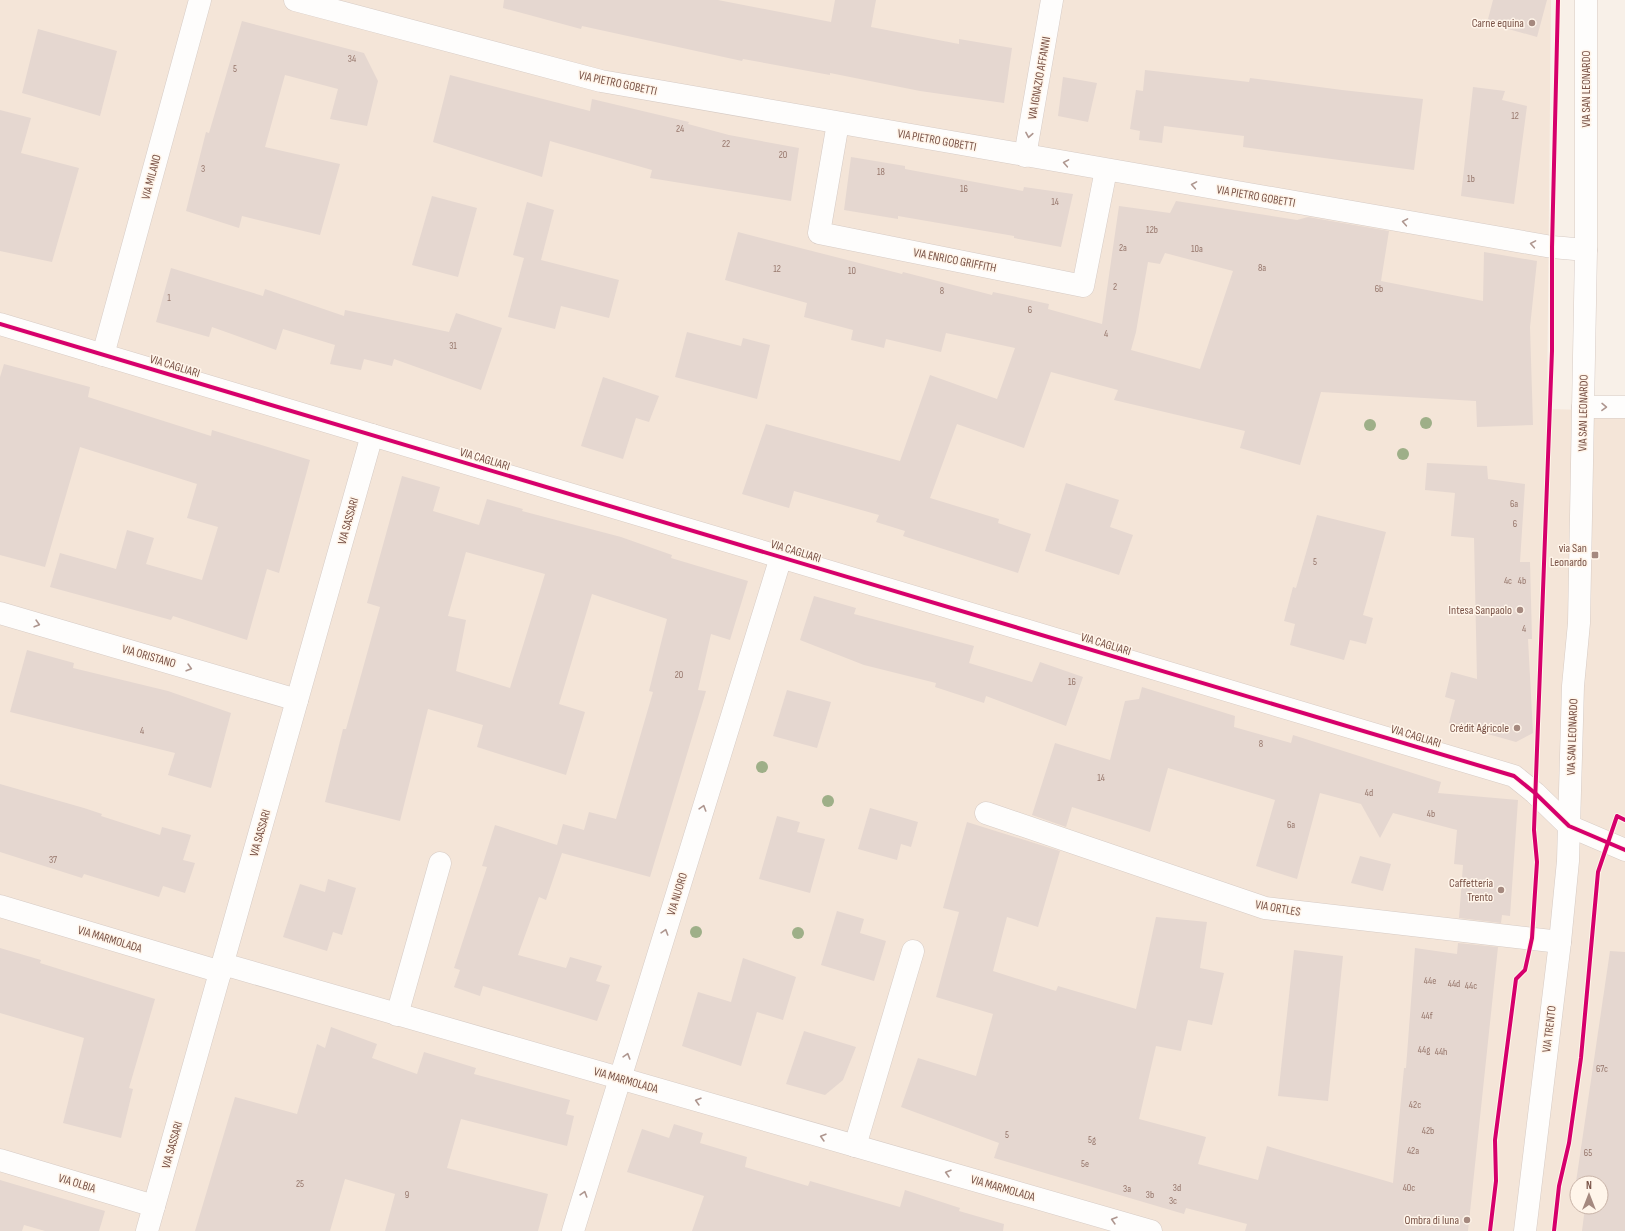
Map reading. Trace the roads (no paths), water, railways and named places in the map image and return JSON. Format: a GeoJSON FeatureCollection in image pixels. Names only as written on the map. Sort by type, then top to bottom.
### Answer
{"type":"FeatureCollection","features":[{"type":"Feature","properties":{"kind":"street","name":"VIA MILANO"},"geometry":{"type":"LineString","coordinates":[[103,355],[200,0]]}},
{"type":"Feature","properties":{"kind":"street","name":"VIA PIETRO GOBETTI"},"geometry":{"type":"LineString","coordinates":[[295,0],[601,82],[1552,247],[1586,250]]}},
{"type":"Feature","properties":{"kind":"street","name":"VIA IGNAZIO AFFANNI"},"geometry":{"type":"LineString","coordinates":[[1025,156],[1052,0]]}},
{"type":"Feature","properties":{"kind":"street","name":"VIA SAN LEONARDO"},"geometry":{"type":"LineString","coordinates":[[1569,826],[1574,686],[1579,629],[1586,250],[1586,0]]}},
{"type":"Feature","properties":{"kind":"street","name":"VIA ENRICO GRIFFITH"},"geometry":{"type":"LineString","coordinates":[[838,123],[819,233],[1083,286],[1106,170]]}},
{"type":"Feature","properties":{"kind":"street","name":"VIA CAGLIARI"},"geometry":{"type":"LineString","coordinates":[[0,324],[1514,776],[1535,793],[1569,826]]}},
{"type":"Feature","properties":{"kind":"street"},"geometry":{"type":"LineString","coordinates":[[1583,407],[1625,407]]}},
{"type":"Feature","properties":{"kind":"street","name":"VIA SASSARI"},"geometry":{"type":"LineString","coordinates":[[147,1231],[372,435]]}},
{"type":"Feature","properties":{"kind":"street","name":"VIA NUORO"},"geometry":{"type":"LineString","coordinates":[[573,1231],[781,557]]}},
{"type":"Feature","properties":{"kind":"street","name":"VIA ORISTANO"},"geometry":{"type":"LineString","coordinates":[[0,613],[297,700]]}},
{"type":"Feature","properties":{"kind":"street","name":"VIA ORTLES"},"geometry":{"type":"LineString","coordinates":[[986,813],[1265,908],[1560,942]]}},
{"type":"Feature","properties":{"kind":"street"},"geometry":{"type":"LineString","coordinates":[[1569,826],[1625,850]]}},
{"type":"Feature","properties":{"kind":"street","name":"VIA TRENTO"},"geometry":{"type":"LineString","coordinates":[[1525,1231],[1560,942],[1569,826]]}},
{"type":"Feature","properties":{"kind":"street"},"geometry":{"type":"LineString","coordinates":[[397,1015],[440,863]]}},
{"type":"Feature","properties":{"kind":"street","name":"VIA MARMOLADA"},"geometry":{"type":"LineString","coordinates":[[0,906],[397,1015],[1151,1231]]}},
{"type":"Feature","properties":{"kind":"street"},"geometry":{"type":"LineString","coordinates":[[855,1146],[913,951]]}},
{"type":"Feature","properties":{"kind":"street","name":"VIA OLBIA"},"geometry":{"type":"LineString","coordinates":[[0,1160],[154,1206]]}},
{"type":"Feature","properties":{"kind":"place","name":"Carne equina"},"geometry":{"type":"Point","coordinates":[1532,23]}},
{"type":"Feature","properties":{"kind":"place","name":"via San Leonardo"},"geometry":{"type":"Point","coordinates":[1595,555]}},
{"type":"Feature","properties":{"kind":"place","name":"Intesa Sanpaolo"},"geometry":{"type":"Point","coordinates":[1520,610]}},
{"type":"Feature","properties":{"kind":"place","name":"Crédit Agricole"},"geometry":{"type":"Point","coordinates":[1517,728]}},
{"type":"Feature","properties":{"kind":"place","name":"Caffetteria Trento"},"geometry":{"type":"Point","coordinates":[1501,890]}},
{"type":"Feature","properties":{"kind":"place","name":"Ombra di luna"},"geometry":{"type":"Point","coordinates":[1467,1220]}}]}
